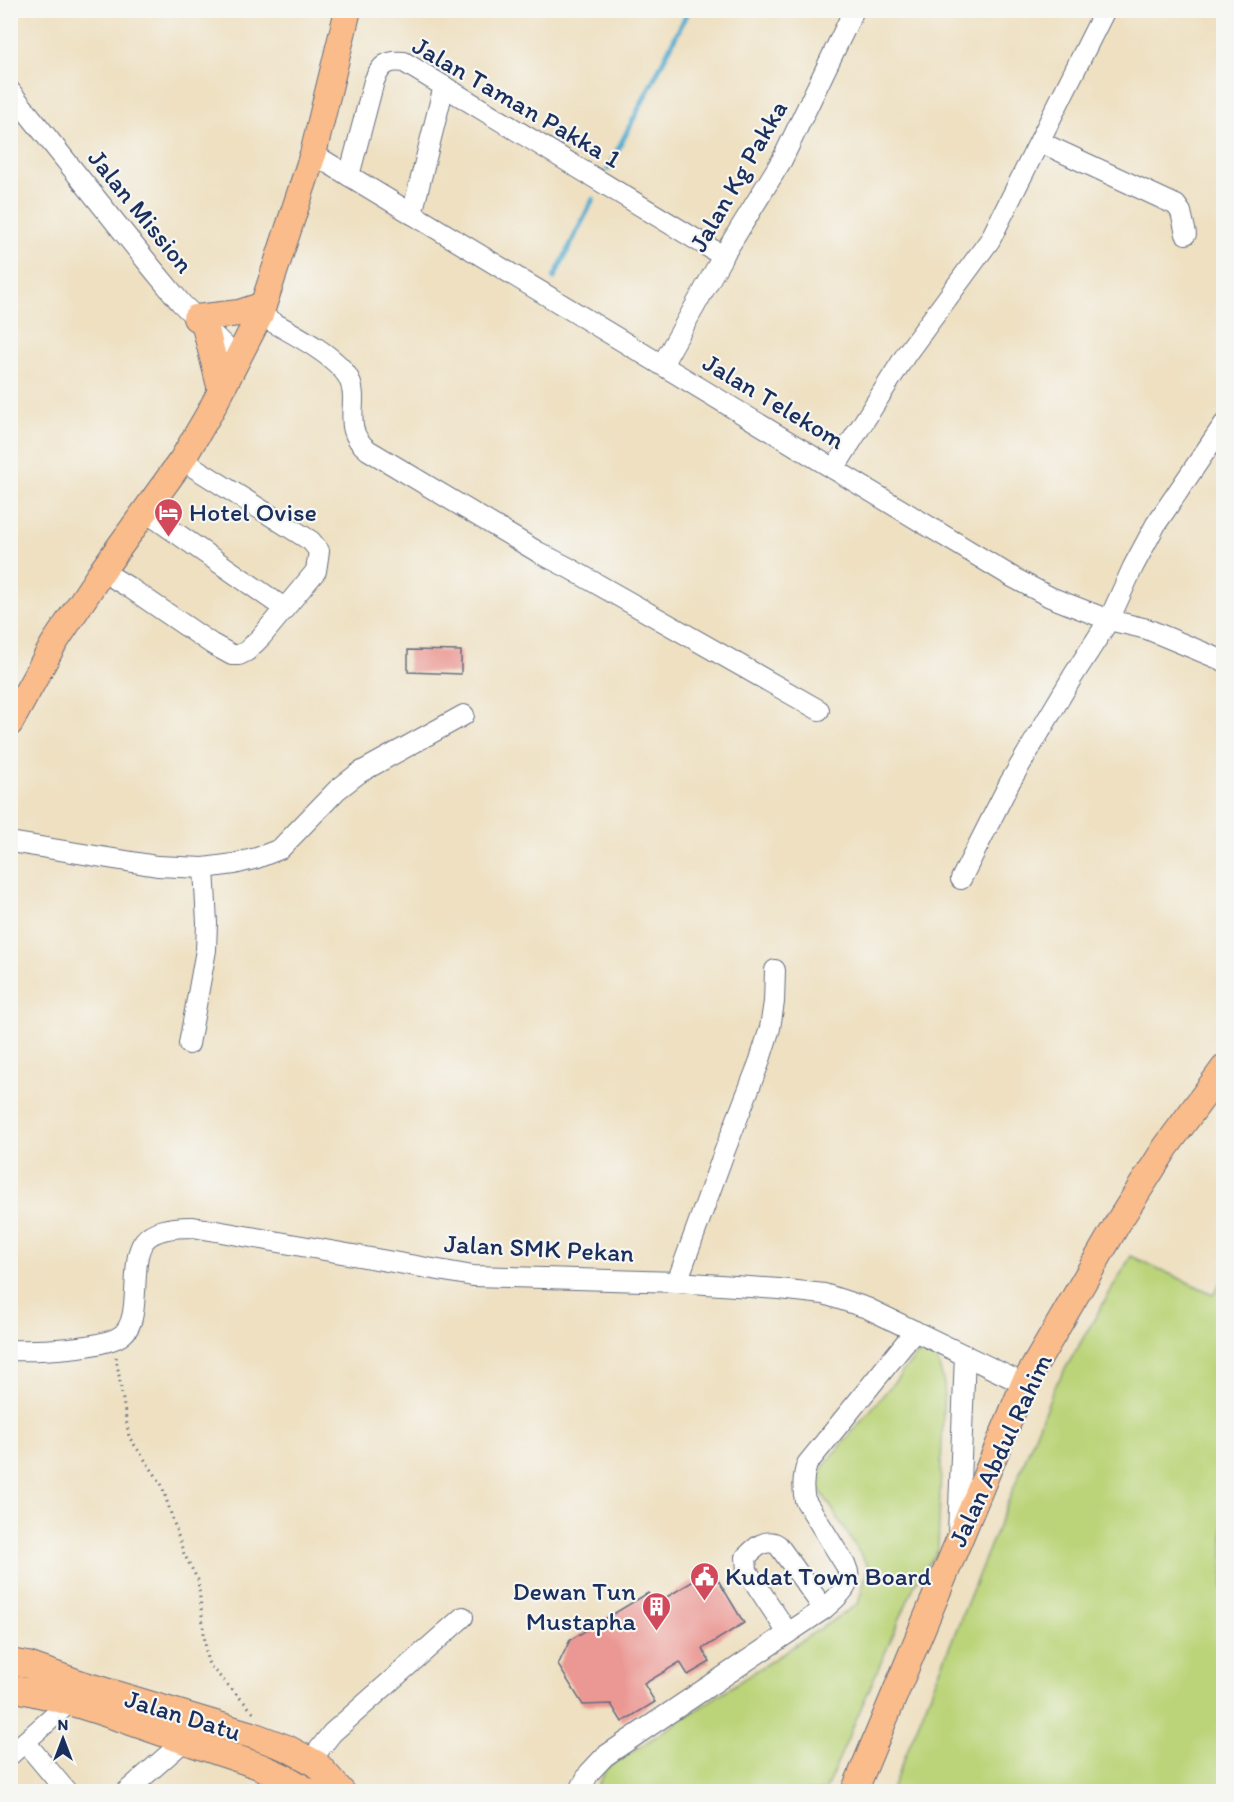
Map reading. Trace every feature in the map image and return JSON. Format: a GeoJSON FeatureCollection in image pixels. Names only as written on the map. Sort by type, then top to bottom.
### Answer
{"type":"FeatureCollection","features":[{"type":"Feature","properties":{"kind":"main road"},"geometry":{"type":"LineString","coordinates":[[12,716],[53,645],[102,571],[182,460],[262,310],[314,154],[348,10]]}},
{"type":"Feature","properties":{"kind":"main road"},"geometry":{"type":"LineString","coordinates":[[221,390],[201,322],[262,310]]}},
{"type":"Feature","properties":{"kind":"main road","name":"Jalan Abdul Rahim"},"geometry":{"type":"LineString","coordinates":[[854,1791],[1024,1384],[1119,1221],[1166,1147],[1224,1068]]}},
{"type":"Feature","properties":{"kind":"main road","name":"Jalan Datu"},"geometry":{"type":"LineString","coordinates":[[10,1662],[28,1665],[76,1693],[110,1704],[255,1736],[287,1748],[311,1760],[342,1791]]}},
{"type":"Feature","properties":{"kind":"main road","name":"Jalan Datu"},"geometry":{"type":"LineString","coordinates":[[10,1688],[76,1693]]}},
{"type":"Feature","properties":{"kind":"main road","name":"Jalan Datu"},"geometry":{"type":"LineString","coordinates":[[110,1704],[184,1741],[269,1770],[294,1781],[309,1791]]}},
{"type":"Feature","properties":{"kind":"street","name":"Jalan Kg Pakka"},"geometry":{"type":"LineString","coordinates":[[662,365],[723,256],[782,160],[854,10]]}},
{"type":"Feature","properties":{"kind":"street"},"geometry":{"type":"LineString","coordinates":[[834,469],[907,353],[981,255],[1004,214],[1105,10]]}},
{"type":"Feature","properties":{"kind":"street","name":"Jalan Taman Pakka 1"},"geometry":{"type":"LineString","coordinates":[[349,176],[378,71],[385,64],[395,61],[404,62],[723,256]]}},
{"type":"Feature","properties":{"kind":"street"},"geometry":{"type":"LineString","coordinates":[[412,214],[444,86]]}},
{"type":"Feature","properties":{"kind":"street","name":"Jalan Mission"},"geometry":{"type":"LineString","coordinates":[[10,91],[152,268],[237,358]]}},
{"type":"Feature","properties":{"kind":"street"},"geometry":{"type":"LineString","coordinates":[[1040,142],[1176,205],[1181,212],[1186,234]]}},
{"type":"Feature","properties":{"kind":"street","name":"Jalan Telekom"},"geometry":{"type":"LineString","coordinates":[[314,154],[1050,597],[1109,620],[1147,629],[1224,661]]}},
{"type":"Feature","properties":{"kind":"street"},"geometry":{"type":"LineString","coordinates":[[262,310],[330,357],[346,373],[351,382],[353,394],[352,424],[359,443],[368,450],[538,552],[819,710]]}},
{"type":"Feature","properties":{"kind":"street"},"geometry":{"type":"LineString","coordinates":[[961,879],[1010,782],[1073,675],[1109,620],[1156,524],[1224,424]]}},
{"type":"Feature","properties":{"kind":"street"},"geometry":{"type":"LineString","coordinates":[[102,571],[212,644],[232,655],[239,655],[247,651],[261,637],[316,571],[319,550],[311,541],[182,460]]}},
{"type":"Feature","properties":{"kind":"street"},"geometry":{"type":"LineString","coordinates":[[146,512],[284,608]]}},
{"type":"Feature","properties":{"kind":"street"},"geometry":{"type":"LineString","coordinates":[[10,842],[157,866],[204,868],[257,858],[280,849],[348,780],[464,715]]}},
{"type":"Feature","properties":{"kind":"street"},"geometry":{"type":"LineString","coordinates":[[189,1044],[206,950],[204,868]]}},
{"type":"Feature","properties":{"kind":"street"},"geometry":{"type":"LineString","coordinates":[[678,1282],[765,1046],[774,1002],[775,970]]}},
{"type":"Feature","properties":{"kind":"street","name":"Jalan SMK Pekan"},"geometry":{"type":"LineString","coordinates":[[113,1340],[122,1336],[129,1328],[133,1318],[139,1255],[143,1241],[150,1233],[163,1228],[193,1227],[474,1276],[678,1282],[824,1294],[867,1308],[1024,1384]]}},
{"type":"Feature","properties":{"kind":"street"},"geometry":{"type":"LineString","coordinates":[[579,1791],[589,1773],[605,1756],[824,1609],[847,1585],[849,1572],[805,1500],[804,1472],[807,1464],[915,1331]]}},
{"type":"Feature","properties":{"kind":"street"},"geometry":{"type":"LineString","coordinates":[[10,1350],[63,1348],[113,1340]]}},
{"type":"Feature","properties":{"kind":"street"},"geometry":{"type":"LineString","coordinates":[[958,1539],[965,1355]]}},
{"type":"Feature","properties":{"kind":"street"},"geometry":{"type":"LineString","coordinates":[[788,1633],[747,1570],[746,1557],[755,1548],[766,1542],[778,1545],[824,1609]]}},
{"type":"Feature","properties":{"kind":"street"},"geometry":{"type":"LineString","coordinates":[[311,1760],[332,1733],[463,1617]]}},
{"type":"Feature","properties":{"kind":"street"},"geometry":{"type":"LineString","coordinates":[[67,1791],[18,1749],[76,1693]]}},
{"type":"Feature","properties":{"kind":"street"},"geometry":{"type":"LineString","coordinates":[[126,1791],[184,1741]]}},
{"type":"Feature","properties":{"kind":"path"},"geometry":{"type":"LineString","coordinates":[[113,1340],[129,1437],[161,1484],[184,1554],[198,1580],[207,1660],[255,1714],[255,1736]]}},
{"type":"Feature","properties":{"kind":"green space"},"geometry":{"type":"Polygon","coordinates":[[[1131,1256],[1213,1294],[1223,1279],[1223,1791],[891,1791],[1054,1388],[1131,1256]]]}},
{"type":"Feature","properties":{"kind":"green space"},"geometry":{"type":"Polygon","coordinates":[[[926,1349],[932,1350],[936,1355],[944,1384],[938,1550],[915,1584],[825,1791],[594,1792],[606,1769],[858,1604],[868,1566],[813,1479],[915,1357],[926,1349]]]}},
{"type":"Feature","properties":{"kind":"building"},"geometry":{"type":"Polygon","coordinates":[[[408,650],[461,651],[461,674],[408,672],[408,650]]]}},
{"type":"Feature","properties":{"kind":"building","name":"Dewan Tun Mustapha"},"geometry":{"type":"Polygon","coordinates":[[[712,1570],[744,1623],[702,1649],[710,1662],[688,1675],[680,1662],[644,1684],[655,1702],[622,1722],[611,1704],[583,1705],[558,1665],[570,1640],[648,1593],[655,1604],[712,1570]]]}},
{"type":"Feature","properties":{"kind":"waterway"},"geometry":{"type":"LineString","coordinates":[[608,169],[689,10]]}},
{"type":"Feature","properties":{"kind":"waterway"},"geometry":{"type":"LineString","coordinates":[[554,278],[593,199]]}},
{"type":"Feature","properties":{"kind":"place","name":"Hotel Ovise"},"geometry":{"type":"Point","coordinates":[168,538]}},
{"type":"Feature","properties":{"kind":"place","name":"Kudat Town Board"},"geometry":{"type":"Point","coordinates":[704,1602]}},
{"type":"Feature","properties":{"kind":"place","name":"Dewan Tun Mustapha"},"geometry":{"type":"Point","coordinates":[657,1632]}}]}
